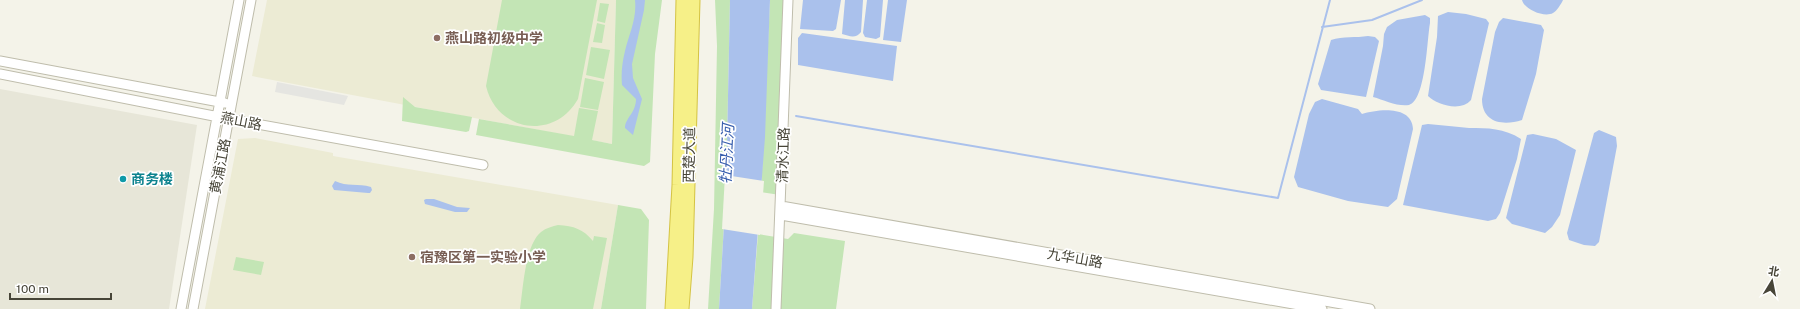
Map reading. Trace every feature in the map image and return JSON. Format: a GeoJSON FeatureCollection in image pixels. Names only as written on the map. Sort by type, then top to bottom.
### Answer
{"type":"FeatureCollection","features":[{"type":"Feature","properties":{"kind":"highway","name":"西楚大道"},"geometry":{"type":"LineString","coordinates":[[672,309],[679,185],[683,0]]}},
{"type":"Feature","properties":{"kind":"highway","name":"西楚大道"},"geometry":{"type":"LineString","coordinates":[[682,309],[686,257],[693,0]]}},
{"type":"Feature","properties":{"kind":"street","name":"黄浦江路"},"geometry":{"type":"LineString","coordinates":[[181,309],[239,0]]}},
{"type":"Feature","properties":{"kind":"street","name":"黄浦江路"},"geometry":{"type":"LineString","coordinates":[[193,309],[251,0]]}},
{"type":"Feature","properties":{"kind":"street","name":"清水江路"},"geometry":{"type":"LineString","coordinates":[[776,309],[788,0]]}},
{"type":"Feature","properties":{"kind":"street","name":"燕山路"},"geometry":{"type":"LineString","coordinates":[[0,60],[232,104]]}},
{"type":"Feature","properties":{"kind":"street","name":"燕山路"},"geometry":{"type":"LineString","coordinates":[[0,74],[217,117],[483,165]]}},
{"type":"Feature","properties":{"kind":"street","name":"九华山路"},"geometry":{"type":"LineString","coordinates":[[781,210],[1301,304],[1370,309]]}},
{"type":"Feature","properties":{"kind":"street","name":"九华山路"},"geometry":{"type":"LineString","coordinates":[[1312,305],[1322,309]]}},
{"type":"Feature","properties":{"kind":"shaded area","name":"燕山路初级中学"},"geometry":{"type":"Polygon","coordinates":[[[267,0],[616,0],[612,144],[252,76],[267,0]]]}},
{"type":"Feature","properties":{"kind":"shaded area"},"geometry":{"type":"Polygon","coordinates":[[[277,82],[348,96],[344,105],[275,92],[277,82]]]}},
{"type":"Feature","properties":{"kind":"shaded area"},"geometry":{"type":"Polygon","coordinates":[[[0,89],[197,125],[169,309],[0,309],[0,89]]]}},
{"type":"Feature","properties":{"kind":"shaded area","name":"宿豫区第一实验小学"},"geometry":{"type":"Polygon","coordinates":[[[255,138],[333,153],[333,156],[618,205],[601,309],[205,309],[238,139],[255,138]]]}},
{"type":"Feature","properties":{"kind":"green space"},"geometry":{"type":"Polygon","coordinates":[[[502,0],[597,0],[578,99],[568,112],[555,121],[541,125],[527,126],[514,121],[502,113],[492,101],[486,86],[502,0]]]}},
{"type":"Feature","properties":{"kind":"green space"},"geometry":{"type":"Polygon","coordinates":[[[616,0],[662,0],[655,54],[650,162],[644,166],[476,135],[479,119],[574,136],[579,108],[598,111],[592,140],[612,144],[616,0]]]}},
{"type":"Feature","properties":{"kind":"green space"},"geometry":{"type":"Polygon","coordinates":[[[715,0],[730,0],[726,191],[719,309],[708,309],[714,209],[717,46],[715,0]]]}},
{"type":"Feature","properties":{"kind":"green space"},"geometry":{"type":"Polygon","coordinates":[[[770,0],[785,0],[780,195],[761,192],[770,0]]]}},
{"type":"Feature","properties":{"kind":"green space"},"geometry":{"type":"Polygon","coordinates":[[[600,3],[609,4],[605,23],[597,21],[600,3]]]}},
{"type":"Feature","properties":{"kind":"green space"},"geometry":{"type":"Polygon","coordinates":[[[597,23],[605,25],[602,43],[593,42],[597,23]]]}},
{"type":"Feature","properties":{"kind":"green space"},"geometry":{"type":"Polygon","coordinates":[[[591,47],[610,50],[604,79],[586,75],[591,47]]]}},
{"type":"Feature","properties":{"kind":"green space"},"geometry":{"type":"Polygon","coordinates":[[[585,78],[604,82],[598,110],[580,107],[585,78]]]}},
{"type":"Feature","properties":{"kind":"green space"},"geometry":{"type":"Polygon","coordinates":[[[403,97],[415,107],[472,117],[469,131],[466,132],[402,121],[403,97]]]}},
{"type":"Feature","properties":{"kind":"green space"},"geometry":{"type":"Polygon","coordinates":[[[618,205],[641,209],[649,220],[646,309],[601,309],[618,205]]]}},
{"type":"Feature","properties":{"kind":"green space"},"geometry":{"type":"Polygon","coordinates":[[[558,225],[578,229],[593,241],[594,236],[607,238],[593,309],[520,309],[524,279],[531,247],[541,232],[547,228],[558,225]]]}},
{"type":"Feature","properties":{"kind":"green space"},"geometry":{"type":"Polygon","coordinates":[[[794,233],[845,241],[836,309],[752,309],[758,234],[788,239],[794,233]]]}},
{"type":"Feature","properties":{"kind":"green space"},"geometry":{"type":"Polygon","coordinates":[[[236,257],[264,262],[261,275],[233,270],[236,257]]]}},
{"type":"Feature","properties":{"kind":"water"},"geometry":{"type":"Polygon","coordinates":[[[635,0],[645,0],[632,64],[633,78],[642,99],[633,135],[625,128],[625,124],[636,104],[636,99],[622,85],[622,68],[624,55],[634,20],[635,0]]]}},
{"type":"Feature","properties":{"kind":"water","name":"牡丹江河"},"geometry":{"type":"Polygon","coordinates":[[[730,0],[770,0],[765,137],[752,309],[719,309],[726,191],[730,0]]]}},
{"type":"Feature","properties":{"kind":"water"},"geometry":{"type":"Polygon","coordinates":[[[803,0],[841,0],[836,29],[833,31],[800,29],[803,0]]]}},
{"type":"Feature","properties":{"kind":"water"},"geometry":{"type":"Polygon","coordinates":[[[845,0],[863,0],[861,32],[857,36],[842,34],[845,0]]]}},
{"type":"Feature","properties":{"kind":"water"},"geometry":{"type":"Polygon","coordinates":[[[867,0],[883,0],[880,37],[876,39],[865,37],[863,33],[867,0]]]}},
{"type":"Feature","properties":{"kind":"water"},"geometry":{"type":"Polygon","coordinates":[[[888,0],[907,0],[901,42],[883,40],[888,0]]]}},
{"type":"Feature","properties":{"kind":"water"},"geometry":{"type":"Polygon","coordinates":[[[1522,0],[1563,0],[1553,13],[1545,14],[1535,12],[1526,7],[1522,0]]]}},
{"type":"Feature","properties":{"kind":"water"},"geometry":{"type":"Polygon","coordinates":[[[1448,12],[1466,14],[1486,19],[1489,23],[1471,100],[1467,104],[1461,106],[1449,106],[1437,102],[1428,96],[1437,37],[1438,16],[1448,12]]]}},
{"type":"Feature","properties":{"kind":"water"},"geometry":{"type":"Polygon","coordinates":[[[1425,15],[1430,18],[1427,55],[1422,81],[1415,101],[1409,105],[1400,105],[1373,97],[1384,34],[1387,27],[1397,20],[1425,15]]]}},
{"type":"Feature","properties":{"kind":"water"},"geometry":{"type":"Polygon","coordinates":[[[1503,18],[1541,25],[1544,30],[1536,74],[1522,120],[1508,123],[1495,121],[1490,118],[1483,107],[1482,99],[1495,32],[1499,22],[1503,18]]]}},
{"type":"Feature","properties":{"kind":"water"},"geometry":{"type":"Polygon","coordinates":[[[802,33],[897,46],[893,81],[798,65],[798,38],[802,33]]]}},
{"type":"Feature","properties":{"kind":"water"},"geometry":{"type":"Polygon","coordinates":[[[1368,36],[1375,37],[1379,41],[1366,97],[1321,90],[1318,84],[1331,40],[1368,36]]]}},
{"type":"Feature","properties":{"kind":"water"},"geometry":{"type":"Polygon","coordinates":[[[1322,99],[1358,109],[1362,114],[1385,110],[1401,112],[1411,121],[1413,129],[1397,199],[1388,207],[1348,201],[1298,187],[1294,177],[1309,114],[1315,102],[1322,99]]]}},
{"type":"Feature","properties":{"kind":"water"},"geometry":{"type":"Polygon","coordinates":[[[1428,124],[1496,129],[1515,135],[1521,139],[1517,159],[1500,213],[1496,219],[1488,221],[1403,205],[1422,125],[1428,124]]]}},
{"type":"Feature","properties":{"kind":"water"},"geometry":{"type":"Polygon","coordinates":[[[1599,130],[1616,137],[1617,146],[1599,242],[1595,246],[1584,245],[1569,240],[1567,233],[1594,133],[1599,130]]]}},
{"type":"Feature","properties":{"kind":"water"},"geometry":{"type":"Polygon","coordinates":[[[1533,134],[1556,139],[1576,150],[1560,215],[1552,227],[1545,233],[1512,224],[1506,218],[1527,135],[1533,134]]]}},
{"type":"Feature","properties":{"kind":"water"},"geometry":{"type":"Polygon","coordinates":[[[335,181],[344,184],[371,187],[372,190],[368,193],[334,190],[332,186],[335,181]]]}},
{"type":"Feature","properties":{"kind":"water"},"geometry":{"type":"Polygon","coordinates":[[[434,199],[457,207],[470,208],[467,212],[455,212],[425,204],[424,200],[434,199]]]}},
{"type":"Feature","properties":{"kind":"pier"},"geometry":{"type":"Polygon","coordinates":[[[725,175],[764,181],[760,235],[722,229],[725,175]]]}},
{"type":"Feature","properties":{"kind":"waterway"},"geometry":{"type":"LineString","coordinates":[[796,116],[1278,198],[1330,0]]}},
{"type":"Feature","properties":{"kind":"waterway"},"geometry":{"type":"LineString","coordinates":[[1322,27],[1372,20],[1422,0]]}},
{"type":"Feature","properties":{"kind":"place","name":"燕山路初级中学"},"geometry":{"type":"Point","coordinates":[437,38]}},
{"type":"Feature","properties":{"kind":"place","name":"商务楼"},"geometry":{"type":"Point","coordinates":[123,179]}},
{"type":"Feature","properties":{"kind":"place","name":"宿豫区第一实验小学"},"geometry":{"type":"Point","coordinates":[412,257]}}]}
